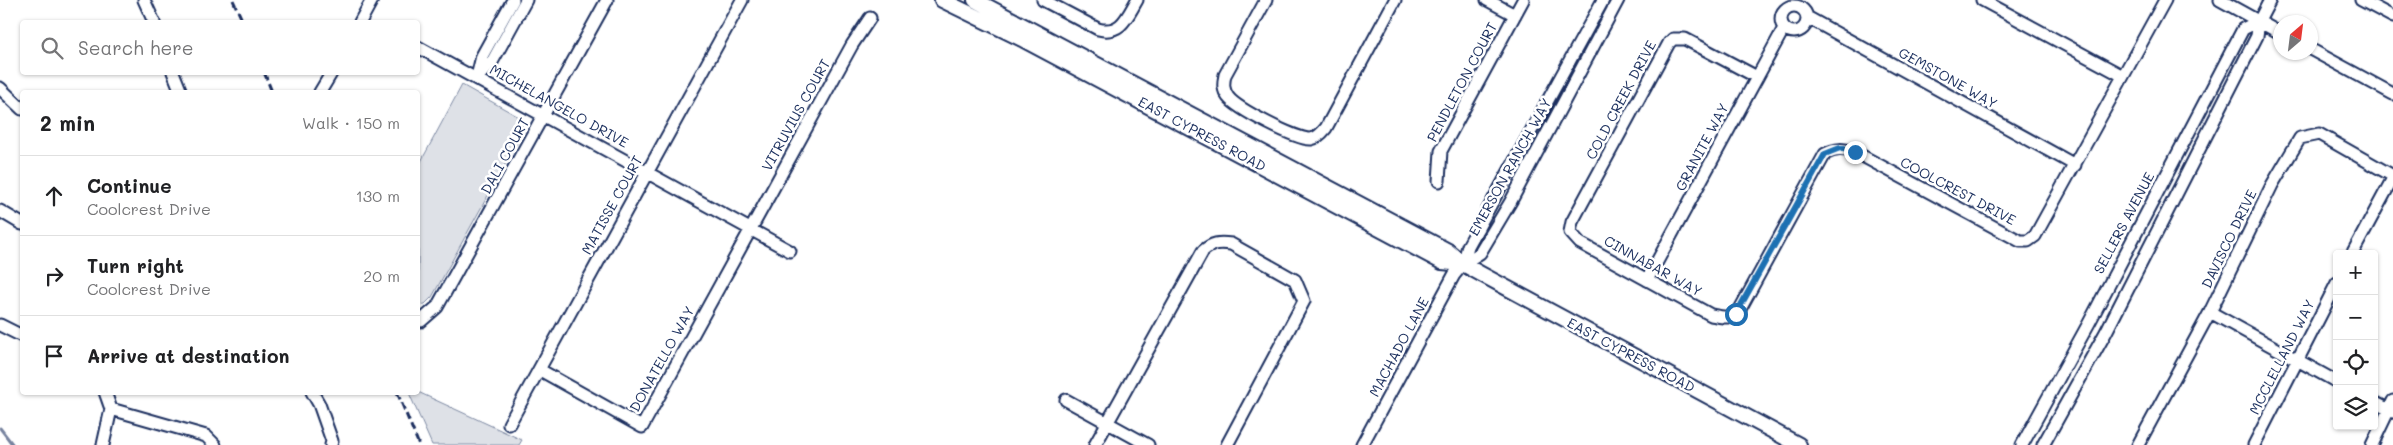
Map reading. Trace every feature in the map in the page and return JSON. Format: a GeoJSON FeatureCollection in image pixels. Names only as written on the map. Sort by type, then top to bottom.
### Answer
{"type":"FeatureCollection","features":[{"type":"Feature","properties":{"kind":"street"},"geometry":{"type":"LineString","coordinates":[[144,0],[153,20]]}},
{"type":"Feature","properties":{"kind":"street"},"geometry":{"type":"LineString","coordinates":[[365,20],[372,0]]}},
{"type":"Feature","properties":{"kind":"street"},"geometry":{"type":"LineString","coordinates":[[477,78],[482,56],[513,0]]}},
{"type":"Feature","properties":{"kind":"street"},"geometry":{"type":"LineString","coordinates":[[477,78],[492,62],[526,0]]}},
{"type":"Feature","properties":{"kind":"street","name":"DALI COURT"},"geometry":{"type":"LineString","coordinates":[[422,320],[437,307],[607,0]]}},
{"type":"Feature","properties":{"kind":"street","name":"MATISSE COURT"},"geometry":{"type":"LineString","coordinates":[[509,424],[742,0]]}},
{"type":"Feature","properties":{"kind":"street","name":"EAST CYPRESS ROAD"},"geometry":{"type":"LineString","coordinates":[[942,0],[1024,40],[1442,262],[1463,264]]}},
{"type":"Feature","properties":{"kind":"street","name":"EAST CYPRESS ROAD"},"geometry":{"type":"LineString","coordinates":[[975,0],[1448,251],[1463,264],[1799,445]]}},
{"type":"Feature","properties":{"kind":"street"},"geometry":{"type":"LineString","coordinates":[[1043,0],[1098,30],[1107,32],[1122,25],[1136,0]]}},
{"type":"Feature","properties":{"kind":"street"},"geometry":{"type":"LineString","coordinates":[[1266,0],[1225,75],[1223,84],[1225,92],[1237,105],[1298,138],[1312,139],[1320,135],[1326,128],[1394,0]]}},
{"type":"Feature","properties":{"kind":"street"},"geometry":{"type":"LineString","coordinates":[[1487,0],[1515,15]]}},
{"type":"Feature","properties":{"kind":"street","name":"PENDLETON COURT"},"geometry":{"type":"LineString","coordinates":[[1439,181],[1441,151],[1523,0]]}},
{"type":"Feature","properties":{"kind":"street","name":"EMERSON RANCH WAY"},"geometry":{"type":"LineString","coordinates":[[1463,264],[1468,246],[1603,0]]}},
{"type":"Feature","properties":{"kind":"street","name":"EMERSON RANCH WAY"},"geometry":{"type":"LineString","coordinates":[[1463,264],[1480,253],[1511,201],[1618,0]]}},
{"type":"Feature","properties":{"kind":"street"},"geometry":{"type":"LineString","coordinates":[[1982,0],[2123,76]]}},
{"type":"Feature","properties":{"kind":"street","name":"COOLCREST DRIVE"},"geometry":{"type":"LineString","coordinates":[[1727,318],[1734,316],[1739,311],[1825,154],[1832,150],[1840,148],[1855,152],[2020,241],[2028,241],[2039,231],[2165,0]]}},
{"type":"Feature","properties":{"kind":"street"},"geometry":{"type":"LineString","coordinates":[[2220,0],[2273,29]]}},
{"type":"Feature","properties":{"kind":"street","name":"SELLERS AVENUE"},"geometry":{"type":"LineString","coordinates":[[2043,445],[2106,332],[2226,97],[2257,36],[2259,21],[2270,0]]}},
{"type":"Feature","properties":{"kind":"street"},"geometry":{"type":"LineString","coordinates":[[2361,0],[2393,17]]}},
{"type":"Feature","properties":{"kind":"street"},"geometry":{"type":"LineString","coordinates":[[1785,4],[1800,8],[1807,18],[1806,26],[1800,31],[1792,32],[1784,28],[1782,15],[1785,4]]}},
{"type":"Feature","properties":{"kind":"street","name":"VITRUVIUS COURT"},"geometry":{"type":"LineString","coordinates":[[750,229],[852,45],[870,18]]}},
{"type":"Feature","properties":{"kind":"street","name":"GEMSTONE WAY"},"geometry":{"type":"LineString","coordinates":[[1807,18],[2075,165]]}},
{"type":"Feature","properties":{"kind":"street","name":"SELLERS AVENUE"},"geometry":{"type":"LineString","coordinates":[[2022,445],[2092,318],[2243,29],[2259,21]]}},
{"type":"Feature","properties":{"kind":"street","name":"GRANITE WAY"},"geometry":{"type":"LineString","coordinates":[[1647,280],[1784,28]]}},
{"type":"Feature","properties":{"kind":"street","name":"COLD CREEK DRIVE"},"geometry":{"type":"LineString","coordinates":[[1570,232],[1572,222],[1669,43],[1673,40],[1685,40],[1757,77]]}},
{"type":"Feature","properties":{"kind":"street","name":"MICHELANGELO DRIVE"},"geometry":{"type":"LineString","coordinates":[[420,48],[790,251]]}},
{"type":"Feature","properties":{"kind":"street"},"geometry":{"type":"LineString","coordinates":[[2318,53],[2393,94]]}},
{"type":"Feature","properties":{"kind":"street"},"geometry":{"type":"LineString","coordinates":[[174,75],[180,90]]}},
{"type":"Feature","properties":{"kind":"street"},"geometry":{"type":"LineString","coordinates":[[321,90],[330,75]]}},
{"type":"Feature","properties":{"kind":"street"},"geometry":{"type":"LineString","coordinates":[[0,88],[20,107]]}},
{"type":"Feature","properties":{"kind":"street","name":"DAVISCO DRIVE"},"geometry":{"type":"LineString","coordinates":[[2138,445],[2210,312],[2272,185],[2300,138],[2319,134],[2393,177]]}},
{"type":"Feature","properties":{"kind":"street"},"geometry":{"type":"LineString","coordinates":[[2354,250],[2393,177]]}},
{"type":"Feature","properties":{"kind":"street"},"geometry":{"type":"LineString","coordinates":[[0,211],[20,223]]}},
{"type":"Feature","properties":{"kind":"street","name":"DONATELLO WAY"},"geometry":{"type":"LineString","coordinates":[[540,370],[642,427],[750,229]]}},
{"type":"Feature","properties":{"kind":"street","name":"CINNABAR WAY"},"geometry":{"type":"LineString","coordinates":[[1570,232],[1580,243],[1711,316],[1727,318]]}},
{"type":"Feature","properties":{"kind":"street"},"geometry":{"type":"LineString","coordinates":[[1095,445],[1203,251],[1210,244],[1231,244],[1295,280],[1304,301],[1227,445]]}},
{"type":"Feature","properties":{"kind":"street","name":"MACHADO LANE"},"geometry":{"type":"LineString","coordinates":[[1362,445],[1454,275],[1463,264]]}},
{"type":"Feature","properties":{"kind":"street","name":"MCCLELLAND WAY"},"geometry":{"type":"LineString","coordinates":[[2254,445],[2296,359],[2333,290]]}},
{"type":"Feature","properties":{"kind":"street"},"geometry":{"type":"LineString","coordinates":[[2210,312],[2333,380]]}},
{"type":"Feature","properties":{"kind":"street"},"geometry":{"type":"LineString","coordinates":[[0,325],[20,335]]}},
{"type":"Feature","properties":{"kind":"street"},"geometry":{"type":"LineString","coordinates":[[103,445],[111,409],[106,395]]}},
{"type":"Feature","properties":{"kind":"street"},"geometry":{"type":"LineString","coordinates":[[314,395],[319,404],[332,441],[331,445]]}},
{"type":"Feature","properties":{"kind":"street"},"geometry":{"type":"LineString","coordinates":[[1066,400],[1148,445]]}},
{"type":"Feature","properties":{"kind":"street"},"geometry":{"type":"LineString","coordinates":[[2372,445],[2391,408],[2378,403]]}},
{"type":"Feature","properties":{"kind":"street"},"geometry":{"type":"LineString","coordinates":[[111,409],[206,436],[214,445]]}},
{"type":"Feature","properties":{"kind":"shaded area"},"geometry":{"type":"Polygon","coordinates":[[[462,85],[519,117],[524,130],[432,297],[425,304],[420,305],[420,163],[462,85]]]}},
{"type":"Feature","properties":{"kind":"shaded area"},"geometry":{"type":"Polygon","coordinates":[[[420,393],[522,440],[519,445],[432,445],[410,395],[420,395],[420,393]]]}},
{"type":"Feature","properties":{"kind":"waterway"},"geometry":{"type":"LineString","coordinates":[[0,428],[13,445]]}},
{"type":"Feature","properties":{"kind":"railway"},"geometry":{"type":"LineString","coordinates":[[233,0],[242,20]]}},
{"type":"Feature","properties":{"kind":"railway"},"geometry":{"type":"LineString","coordinates":[[265,75],[271,90]]}},
{"type":"Feature","properties":{"kind":"railway"},"geometry":{"type":"LineString","coordinates":[[398,395],[419,445]]}},
{"type":"Feature","properties":{"kind":"route"},"geometry":{"type":"LineString","coordinates":[[1736,314],[1825,154],[1840,148],[1855,152]]}}]}
